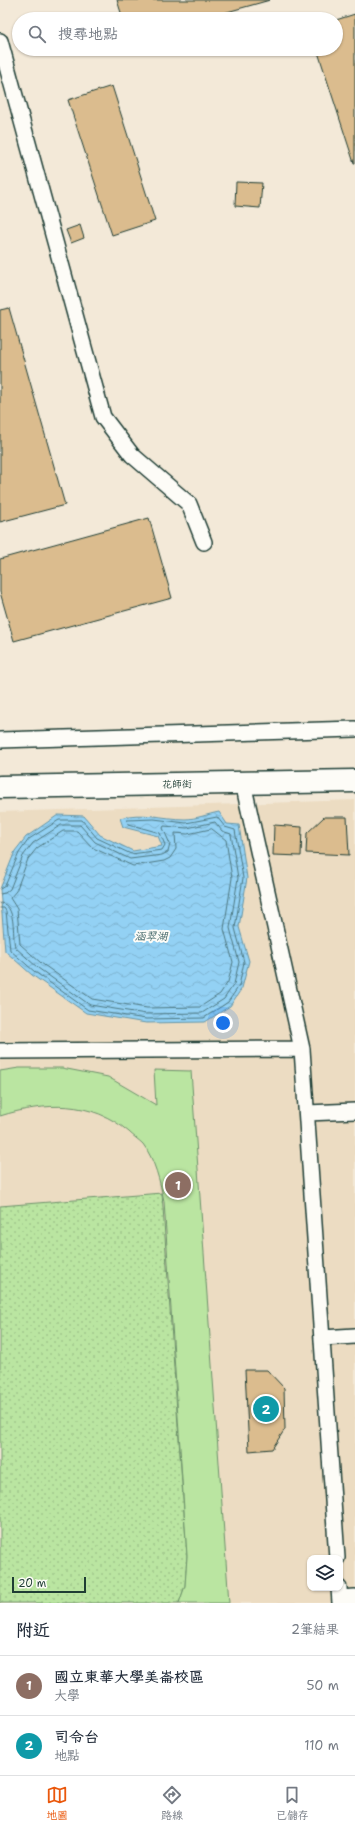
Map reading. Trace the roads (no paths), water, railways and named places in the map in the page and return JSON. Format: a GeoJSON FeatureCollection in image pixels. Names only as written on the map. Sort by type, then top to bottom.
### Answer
{"type":"FeatureCollection","features":[{"type":"Feature","properties":{"kind":"street","name":"花師街"},"geometry":{"type":"LineString","coordinates":[[0,787],[355,781]]}},
{"type":"Feature","properties":{"kind":"lane"},"geometry":{"type":"LineString","coordinates":[[0,42],[103,417],[132,455],[189,504],[204,542]]}},
{"type":"Feature","properties":{"kind":"lane"},"geometry":{"type":"LineString","coordinates":[[0,740],[355,729]]}},
{"type":"Feature","properties":{"kind":"lane"},"geometry":{"type":"LineString","coordinates":[[243,783],[302,1049],[337,1555]]}},
{"type":"Feature","properties":{"kind":"lane"},"geometry":{"type":"LineString","coordinates":[[0,1051],[302,1049]]}},
{"type":"Feature","properties":{"kind":"lane"},"geometry":{"type":"LineString","coordinates":[[307,1113],[355,1110]]}},
{"type":"Feature","properties":{"kind":"lane"},"geometry":{"type":"LineString","coordinates":[[322,1338],[355,1336]]}},
{"type":"Feature","properties":{"kind":"water","name":"涵翠湖"},"geometry":{"type":"Polygon","coordinates":[[[219,812],[227,824],[239,825],[247,878],[239,927],[249,961],[242,988],[230,1006],[205,1022],[146,1023],[86,1013],[32,975],[5,951],[0,889],[15,851],[26,837],[58,815],[84,816],[100,835],[133,851],[162,846],[158,836],[123,827],[120,818],[144,815],[189,819],[219,812]]]}},
{"type":"Feature","properties":{"kind":"place","name":"國立東華大學美崙校區"},"geometry":{"type":"Point","coordinates":[178,1185]}},
{"type":"Feature","properties":{"kind":"place","name":"司令台"},"geometry":{"type":"Point","coordinates":[266,1409]}}]}
